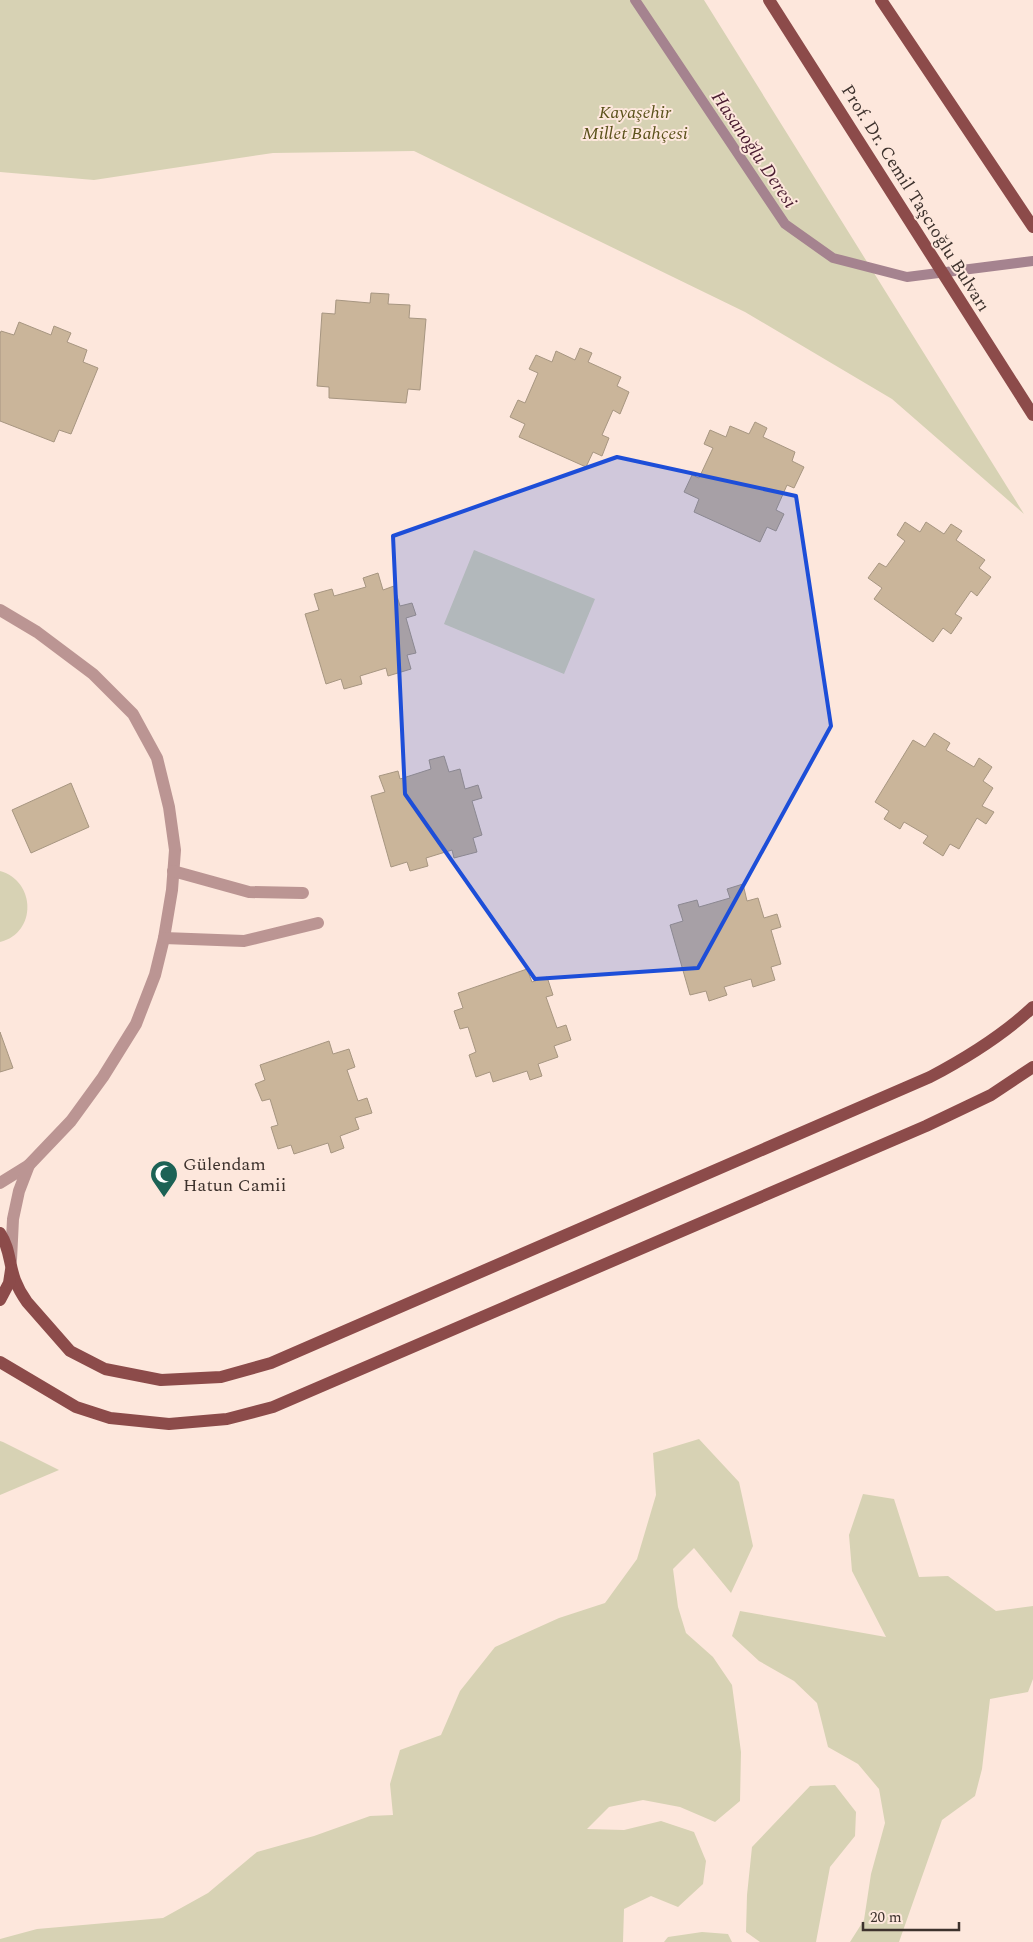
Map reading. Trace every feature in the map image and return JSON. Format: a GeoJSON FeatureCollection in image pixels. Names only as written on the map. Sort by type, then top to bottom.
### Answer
{"type":"FeatureCollection","features":[{"type":"Feature","properties":{"kind":"main road","name":"Prof. Dr. Cemil Taşcıoğlu Bulvarı"},"geometry":{"type":"LineString","coordinates":[[769,0],[1033,415]]}},
{"type":"Feature","properties":{"kind":"main road"},"geometry":{"type":"LineString","coordinates":[[881,0],[1033,227]]}},
{"type":"Feature","properties":{"kind":"main road"},"geometry":{"type":"LineString","coordinates":[[0,1233],[9,1250],[15,1281],[26,1302],[70,1351],[105,1369],[161,1380],[220,1377],[271,1363],[930,1077],[971,1056],[1015,1024],[1033,1007]]}},
{"type":"Feature","properties":{"kind":"main road"},"geometry":{"type":"LineString","coordinates":[[0,1362],[76,1407],[110,1418],[169,1424],[227,1419],[273,1407],[926,1126],[991,1095],[1033,1067]]}},
{"type":"Feature","properties":{"kind":"main road"},"geometry":{"type":"LineString","coordinates":[[0,1300],[9,1284],[11,1266]]}},
{"type":"Feature","properties":{"kind":"street"},"geometry":{"type":"LineString","coordinates":[[0,610],[37,632],[93,674],[133,714],[157,758],[167,799],[176,850],[164,938],[155,975],[136,1024],[103,1076],[71,1121],[29,1165],[0,1183]]}},
{"type":"Feature","properties":{"kind":"street"},"geometry":{"type":"LineString","coordinates":[[174,871],[249,892],[304,893]]}},
{"type":"Feature","properties":{"kind":"street"},"geometry":{"type":"LineString","coordinates":[[164,938],[244,941],[318,923]]}},
{"type":"Feature","properties":{"kind":"street"},"geometry":{"type":"LineString","coordinates":[[11,1266],[13,1219],[19,1191],[29,1165]]}},
{"type":"Feature","properties":{"kind":"highlighted area"},"geometry":{"type":"Polygon","coordinates":[[[617,457],[796,496],[831,726],[698,968],[535,979],[405,794],[393,536],[617,457]]]}},
{"type":"Feature","properties":{"kind":"green space","name":"Kayaşehir Millet Bahçesi"},"geometry":{"type":"Polygon","coordinates":[[[0,0],[704,0],[1024,514],[892,399],[745,312],[414,151],[273,153],[94,180],[0,172],[0,0]]]}},
{"type":"Feature","properties":{"kind":"green space"},"geometry":{"type":"Polygon","coordinates":[[[474,550],[595,599],[564,674],[444,624],[474,550]]]}},
{"type":"Feature","properties":{"kind":"green space"},"geometry":{"type":"Polygon","coordinates":[[[0,871],[12,877],[20,885],[26,895],[27,907],[26,918],[21,929],[12,937],[0,942],[0,871]]]}},
{"type":"Feature","properties":{"kind":"green space"},"geometry":{"type":"Polygon","coordinates":[[[699,1439],[739,1482],[753,1546],[731,1593],[694,1548],[673,1569],[678,1607],[686,1633],[713,1657],[732,1685],[741,1752],[740,1801],[715,1822],[680,1807],[643,1800],[609,1807],[587,1829],[624,1830],[661,1821],[694,1832],[706,1861],[703,1884],[678,1907],[651,1896],[624,1909],[623,1942],[0,1942],[0,1939],[37,1929],[163,1918],[208,1893],[257,1852],[314,1836],[370,1816],[393,1815],[390,1784],[400,1750],[441,1735],[460,1691],[495,1647],[559,1618],[605,1603],[637,1559],[656,1495],[653,1453],[699,1439]]]}},
{"type":"Feature","properties":{"kind":"green space"},"geometry":{"type":"Polygon","coordinates":[[[0,1441],[3,1442],[59,1470],[0,1495],[0,1441]]]}},
{"type":"Feature","properties":{"kind":"green space"},"geometry":{"type":"Polygon","coordinates":[[[863,1494],[894,1499],[919,1577],[948,1576],[996,1611],[1033,1606],[1033,1679],[1028,1692],[990,1699],[982,1769],[975,1796],[942,1820],[899,1942],[850,1942],[864,1920],[871,1874],[885,1823],[879,1789],[858,1764],[828,1747],[817,1703],[794,1681],[759,1661],[732,1636],[740,1611],[886,1637],[852,1571],[849,1535],[863,1494]]]}},
{"type":"Feature","properties":{"kind":"green space"},"geometry":{"type":"Polygon","coordinates":[[[835,1785],[856,1812],[855,1836],[830,1867],[816,1942],[760,1942],[746,1932],[747,1895],[752,1847],[810,1786],[835,1785]]]}},
{"type":"Feature","properties":{"kind":"green space"},"geometry":{"type":"Polygon","coordinates":[[[702,1932],[728,1934],[732,1942],[664,1942],[668,1937],[702,1932]]]}},
{"type":"Feature","properties":{"kind":"building"},"geometry":{"type":"Polygon","coordinates":[[[371,293],[389,294],[388,304],[410,305],[409,318],[426,319],[420,390],[408,389],[406,403],[329,398],[329,387],[317,386],[322,313],[335,314],[336,300],[370,303],[371,293]]]}},
{"type":"Feature","properties":{"kind":"building"},"geometry":{"type":"Polygon","coordinates":[[[19,322],[51,335],[54,326],[71,333],[67,342],[87,350],[83,362],[98,368],[71,434],[59,430],[54,442],[0,421],[0,334],[1,331],[14,335],[19,322]]]}},
{"type":"Feature","properties":{"kind":"building"},"geometry":{"type":"Polygon","coordinates":[[[580,348],[592,353],[588,362],[621,377],[617,386],[629,392],[620,414],[613,410],[602,435],[609,438],[602,456],[593,452],[586,467],[519,437],[525,424],[510,417],[518,400],[525,403],[538,373],[529,369],[536,355],[552,362],[556,351],[575,360],[580,348]]]}},
{"type":"Feature","properties":{"kind":"building"},"geometry":{"type":"Polygon","coordinates":[[[755,422],[767,428],[763,437],[795,452],[792,461],[804,467],[794,488],[787,485],[776,510],[784,514],[776,531],[767,527],[760,542],[694,512],[699,499],[684,492],[692,475],[699,478],[713,448],[704,444],[710,430],[726,437],[730,426],[749,434],[755,422]]]}},
{"type":"Feature","properties":{"kind":"building"},"geometry":{"type":"Polygon","coordinates":[[[905,522],[920,532],[926,522],[944,534],[951,524],[962,531],[956,540],[985,560],[979,568],[991,577],[977,596],[971,591],[955,614],[962,618],[951,634],[943,628],[933,642],[874,599],[882,588],[868,578],[879,563],[886,567],[905,541],[897,535],[905,522]]]}},
{"type":"Feature","properties":{"kind":"building"},"geometry":{"type":"Polygon","coordinates":[[[378,573],[383,590],[394,586],[400,606],[412,603],[416,615],[406,618],[416,653],[407,655],[411,669],[388,676],[386,668],[360,676],[362,684],[344,689],[341,679],[326,684],[305,614],[319,610],[314,594],[332,589],[334,596],[366,587],[363,578],[378,573]]]}},
{"type":"Feature","properties":{"kind":"building"},"geometry":{"type":"Polygon","coordinates":[[[934,733],[950,743],[946,750],[974,767],[979,758],[992,767],[983,781],[993,788],[982,806],[994,812],[986,824],[977,818],[959,849],[950,844],[943,856],[923,843],[928,836],[904,822],[900,829],[884,819],[889,811],[875,802],[913,740],[925,747],[934,733]]]}},
{"type":"Feature","properties":{"kind":"building"},"geometry":{"type":"Polygon","coordinates":[[[444,756],[449,772],[460,769],[465,789],[478,785],[482,798],[472,801],[482,835],[473,838],[477,852],[454,858],[452,850],[426,858],[428,866],[410,871],[407,862],[391,867],[371,796],[385,792],[379,776],[398,771],[400,779],[431,769],[429,760],[444,756]]]}},
{"type":"Feature","properties":{"kind":"building"},"geometry":{"type":"Polygon","coordinates":[[[71,783],[89,827],[31,853],[12,810],[71,783]]]}},
{"type":"Feature","properties":{"kind":"building"},"geometry":{"type":"Polygon","coordinates":[[[743,884],[747,901],[758,898],[764,918],[777,914],[781,927],[771,930],[781,964],[771,967],[775,980],[753,987],[751,979],[724,987],[727,995],[709,1001],[706,991],[690,995],[670,925],[683,921],[678,905],[697,900],[699,907],[730,898],[727,889],[743,884]]]}},
{"type":"Feature","properties":{"kind":"building"},"geometry":{"type":"Polygon","coordinates":[[[527,969],[532,982],[547,977],[553,995],[546,997],[557,1028],[566,1025],[571,1040],[554,1046],[558,1057],[538,1064],[542,1076],[530,1080],[527,1071],[493,1082],[490,1072],[476,1077],[469,1055],[476,1052],[468,1027],[460,1029],[454,1011],[463,1008],[458,993],[527,969]]]}},
{"type":"Feature","properties":{"kind":"building"},"geometry":{"type":"Polygon","coordinates":[[[0,1032],[13,1068],[0,1072],[0,1032]]]}},
{"type":"Feature","properties":{"kind":"building"},"geometry":{"type":"Polygon","coordinates":[[[329,1041],[333,1054],[349,1049],[355,1067],[347,1070],[358,1101],[367,1098],[372,1113],[355,1118],[359,1129],[340,1136],[344,1148],[331,1153],[328,1143],[294,1154],[291,1145],[278,1149],[271,1127],[278,1125],[270,1099],[262,1101],[255,1084],[265,1080],[260,1065],[329,1041]]]}},
{"type":"Feature","properties":{"kind":"waterway","name":"Hasanoğlu Deresi"},"geometry":{"type":"LineString","coordinates":[[635,0],[785,224],[833,258],[907,277],[1033,261]]}},
{"type":"Feature","properties":{"kind":"place","name":"Gülendam Hatun Camii"},"geometry":{"type":"Point","coordinates":[164,1198]}}]}
